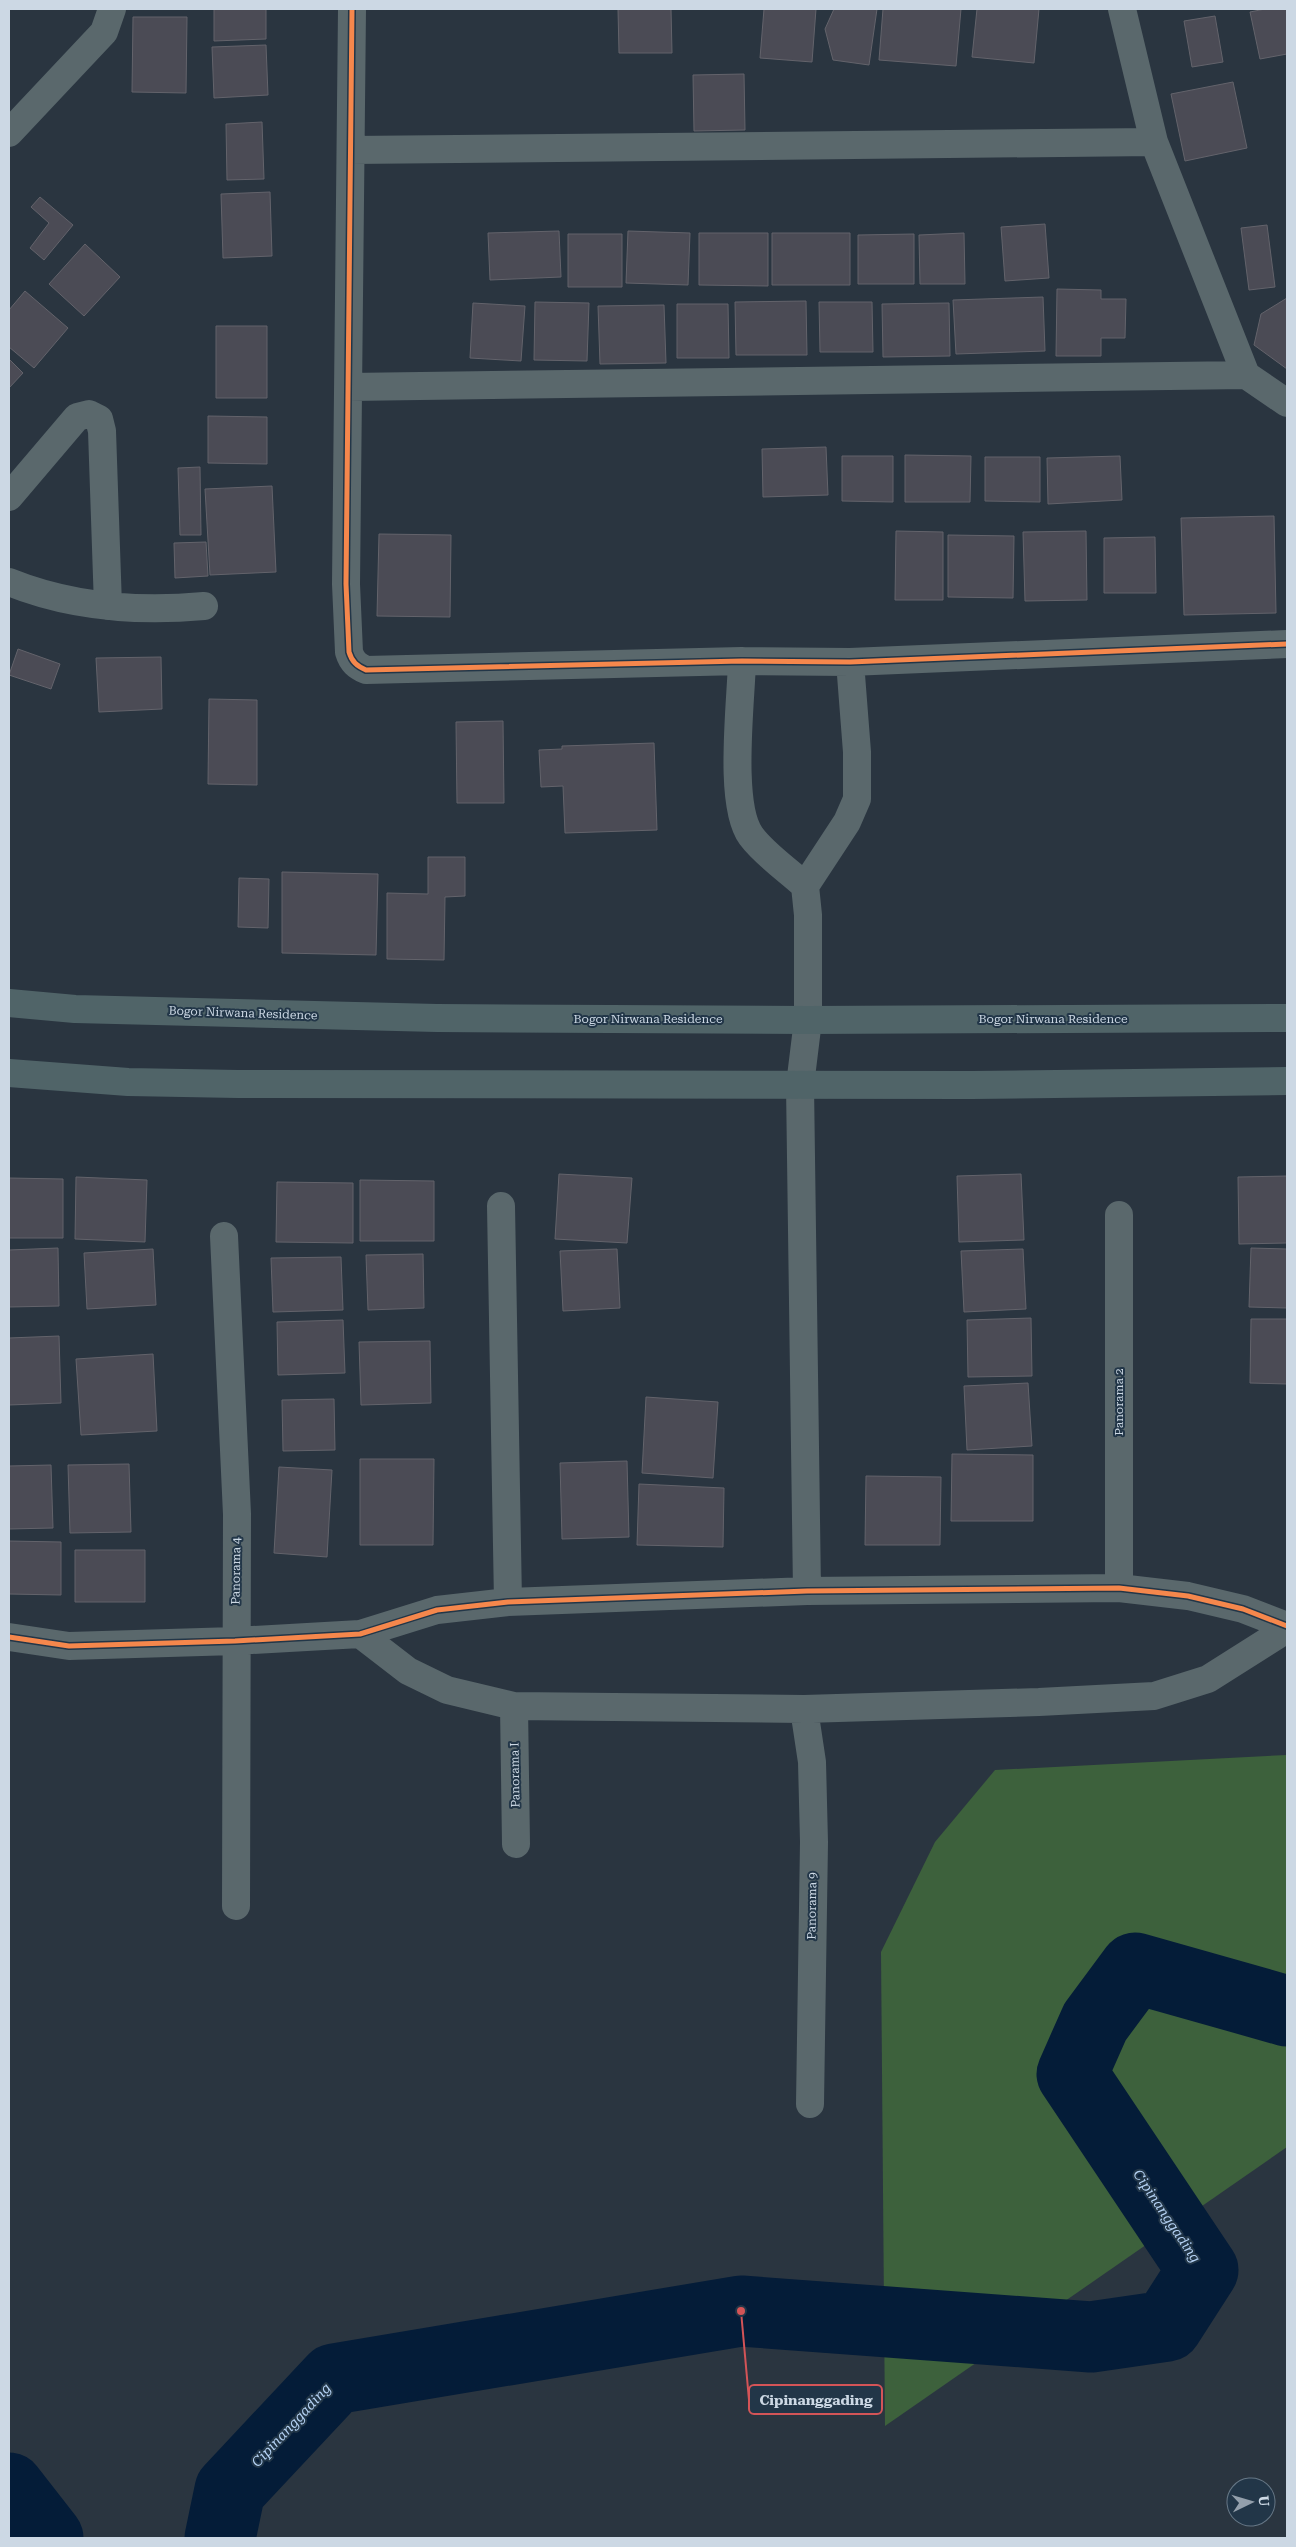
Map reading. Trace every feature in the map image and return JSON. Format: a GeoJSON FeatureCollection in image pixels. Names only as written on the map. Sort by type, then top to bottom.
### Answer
{"type":"FeatureCollection","features":[{"type":"Feature","properties":{"kind":"street"},"geometry":{"type":"LineString","coordinates":[[9,133],[104,32],[112,9]]}},
{"type":"Feature","properties":{"kind":"street"},"geometry":{"type":"LineString","coordinates":[[352,9],[346,584],[349,652],[351,659],[356,665],[366,670],[742,661],[850,662],[1287,644]]}},
{"type":"Feature","properties":{"kind":"street"},"geometry":{"type":"LineString","coordinates":[[1122,9],[1154,142],[1246,375],[1287,403]]}},
{"type":"Feature","properties":{"kind":"street"},"geometry":{"type":"LineString","coordinates":[[352,150],[1154,142]]}},
{"type":"Feature","properties":{"kind":"street"},"geometry":{"type":"LineString","coordinates":[[349,387],[1246,375]]}},
{"type":"Feature","properties":{"kind":"street"},"geometry":{"type":"LineString","coordinates":[[9,497],[77,417],[89,414],[99,419],[102,431],[108,606]]}},
{"type":"Feature","properties":{"kind":"street"},"geometry":{"type":"LineString","coordinates":[[9,582],[34,592],[71,601],[108,606],[168,608],[204,606]]}},
{"type":"Feature","properties":{"kind":"street"},"geometry":{"type":"LineString","coordinates":[[742,661],[737,792],[742,816],[750,835],[805,886]]}},
{"type":"Feature","properties":{"kind":"street"},"geometry":{"type":"LineString","coordinates":[[807,1591],[800,1085],[808,1020],[808,914],[805,886],[847,822],[857,798],[858,752],[850,662]]}},
{"type":"Feature","properties":{"kind":"street","name":"Bogor Nirwana Residence"},"geometry":{"type":"LineString","coordinates":[[9,1003],[75,1009],[307,1015],[808,1020],[1287,1018]]}},
{"type":"Feature","properties":{"kind":"street"},"geometry":{"type":"LineString","coordinates":[[9,1073],[128,1082],[238,1084],[800,1085],[1287,1081]]}},
{"type":"Feature","properties":{"kind":"street"},"geometry":{"type":"LineString","coordinates":[[501,1206],[508,1602]]}},
{"type":"Feature","properties":{"kind":"street","name":"Panorama 2"},"geometry":{"type":"LineString","coordinates":[[1119,1215],[1119,1588]]}},
{"type":"Feature","properties":{"kind":"street","name":"Panorama 4"},"geometry":{"type":"LineString","coordinates":[[224,1236],[237,1514],[235,1641],[236,1906]]}},
{"type":"Feature","properties":{"kind":"street"},"geometry":{"type":"LineString","coordinates":[[9,1637],[69,1646],[235,1641],[360,1634],[437,1610],[508,1602],[807,1591],[1119,1588],[1188,1596],[1243,1609],[1287,1628]]}},
{"type":"Feature","properties":{"kind":"street"},"geometry":{"type":"LineString","coordinates":[[360,1634],[408,1671],[446,1690],[514,1706],[804,1708],[1039,1702],[1154,1696],[1208,1678],[1287,1628]]}},
{"type":"Feature","properties":{"kind":"street","name":"Panorama I"},"geometry":{"type":"LineString","coordinates":[[514,1706],[516,1844]]}},
{"type":"Feature","properties":{"kind":"street","name":"Panorama 9"},"geometry":{"type":"LineString","coordinates":[[804,1708],[812,1762],[814,1842],[810,2104]]}},
{"type":"Feature","properties":{"kind":"green space"},"geometry":{"type":"Polygon","coordinates":[[[1287,1755],[1287,2147],[885,2426],[881,1952],[935,1842],[995,1770],[1287,1755]]]}},
{"type":"Feature","properties":{"kind":"building"},"geometry":{"type":"Polygon","coordinates":[[[214,9],[266,9],[266,39],[214,41],[214,9]]]}},
{"type":"Feature","properties":{"kind":"building"},"geometry":{"type":"Polygon","coordinates":[[[618,9],[671,9],[672,53],[619,53],[618,9]]]}},
{"type":"Feature","properties":{"kind":"building"},"geometry":{"type":"Polygon","coordinates":[[[764,9],[816,9],[812,62],[760,58],[764,9]]]}},
{"type":"Feature","properties":{"kind":"building"},"geometry":{"type":"Polygon","coordinates":[[[834,9],[877,9],[869,65],[833,60],[825,29],[834,9]]]}},
{"type":"Feature","properties":{"kind":"building"},"geometry":{"type":"Polygon","coordinates":[[[883,9],[961,9],[956,66],[879,60],[883,9]]]}},
{"type":"Feature","properties":{"kind":"building"},"geometry":{"type":"Polygon","coordinates":[[[977,9],[1039,9],[1034,63],[972,57],[977,9]]]}},
{"type":"Feature","properties":{"kind":"building"},"geometry":{"type":"Polygon","coordinates":[[[1265,9],[1287,9],[1287,54],[1260,59],[1250,12],[1265,9]]]}},
{"type":"Feature","properties":{"kind":"building"},"geometry":{"type":"Polygon","coordinates":[[[1215,16],[1223,62],[1192,67],[1184,21],[1215,16]]]}},
{"type":"Feature","properties":{"kind":"building"},"geometry":{"type":"Polygon","coordinates":[[[133,17],[187,17],[186,93],[132,92],[133,17]]]}},
{"type":"Feature","properties":{"kind":"building"},"geometry":{"type":"Polygon","coordinates":[[[266,45],[268,95],[214,98],[212,47],[266,45]]]}},
{"type":"Feature","properties":{"kind":"building"},"geometry":{"type":"Polygon","coordinates":[[[744,74],[745,130],[694,131],[693,75],[744,74]]]}},
{"type":"Feature","properties":{"kind":"building"},"geometry":{"type":"Polygon","coordinates":[[[1233,82],[1247,148],[1185,161],[1171,94],[1233,82]]]}},
{"type":"Feature","properties":{"kind":"building"},"geometry":{"type":"Polygon","coordinates":[[[262,122],[264,179],[227,180],[226,124],[262,122]]]}},
{"type":"Feature","properties":{"kind":"building"},"geometry":{"type":"Polygon","coordinates":[[[270,192],[272,256],[223,258],[221,194],[270,192]]]}},
{"type":"Feature","properties":{"kind":"building"},"geometry":{"type":"Polygon","coordinates":[[[40,197],[73,225],[44,260],[30,248],[49,223],[31,207],[40,197]]]}},
{"type":"Feature","properties":{"kind":"building"},"geometry":{"type":"Polygon","coordinates":[[[1045,224],[1049,278],[1005,281],[1001,227],[1045,224]]]}},
{"type":"Feature","properties":{"kind":"building"},"geometry":{"type":"Polygon","coordinates":[[[1267,225],[1275,287],[1249,290],[1241,228],[1267,225]]]}},
{"type":"Feature","properties":{"kind":"building"},"geometry":{"type":"Polygon","coordinates":[[[559,231],[561,277],[490,280],[488,233],[559,231]]]}},
{"type":"Feature","properties":{"kind":"building"},"geometry":{"type":"Polygon","coordinates":[[[628,231],[690,233],[688,285],[626,283],[628,231]]]}},
{"type":"Feature","properties":{"kind":"building"},"geometry":{"type":"Polygon","coordinates":[[[699,233],[768,233],[768,286],[699,285],[699,233]]]}},
{"type":"Feature","properties":{"kind":"building"},"geometry":{"type":"Polygon","coordinates":[[[772,233],[850,233],[850,285],[772,285],[772,233]]]}},
{"type":"Feature","properties":{"kind":"building"},"geometry":{"type":"Polygon","coordinates":[[[964,233],[965,284],[920,284],[919,235],[964,233]]]}},
{"type":"Feature","properties":{"kind":"building"},"geometry":{"type":"Polygon","coordinates":[[[568,234],[622,234],[622,287],[568,287],[568,234]]]}},
{"type":"Feature","properties":{"kind":"building"},"geometry":{"type":"Polygon","coordinates":[[[914,234],[914,284],[858,284],[858,235],[914,234]]]}},
{"type":"Feature","properties":{"kind":"building"},"geometry":{"type":"Polygon","coordinates":[[[85,244],[120,277],[84,316],[49,284],[85,244]]]}},
{"type":"Feature","properties":{"kind":"building"},"geometry":{"type":"Polygon","coordinates":[[[1057,289],[1101,290],[1101,299],[1126,299],[1125,338],[1101,338],[1101,356],[1056,356],[1057,289]]]}},
{"type":"Feature","properties":{"kind":"building"},"geometry":{"type":"Polygon","coordinates":[[[25,291],[68,328],[34,368],[9,347],[9,310],[25,291]]]}},
{"type":"Feature","properties":{"kind":"building"},"geometry":{"type":"Polygon","coordinates":[[[1043,297],[1045,351],[956,354],[953,300],[1043,297]]]}},
{"type":"Feature","properties":{"kind":"building"},"geometry":{"type":"Polygon","coordinates":[[[1287,298],[1287,369],[1254,345],[1261,314],[1287,298]]]}},
{"type":"Feature","properties":{"kind":"building"},"geometry":{"type":"Polygon","coordinates":[[[806,301],[807,355],[736,355],[735,302],[806,301]]]}},
{"type":"Feature","properties":{"kind":"building"},"geometry":{"type":"Polygon","coordinates":[[[535,302],[589,303],[587,361],[534,360],[535,302]]]}},
{"type":"Feature","properties":{"kind":"building"},"geometry":{"type":"Polygon","coordinates":[[[819,302],[872,302],[873,352],[820,352],[819,302]]]}},
{"type":"Feature","properties":{"kind":"building"},"geometry":{"type":"Polygon","coordinates":[[[473,303],[525,306],[521,361],[470,358],[473,303]]]}},
{"type":"Feature","properties":{"kind":"building"},"geometry":{"type":"Polygon","coordinates":[[[949,303],[950,356],[883,357],[882,304],[949,303]]]}},
{"type":"Feature","properties":{"kind":"building"},"geometry":{"type":"Polygon","coordinates":[[[677,304],[728,304],[729,358],[677,358],[677,304]]]}},
{"type":"Feature","properties":{"kind":"building"},"geometry":{"type":"Polygon","coordinates":[[[664,305],[666,363],[600,364],[598,306],[664,305]]]}},
{"type":"Feature","properties":{"kind":"building"},"geometry":{"type":"Polygon","coordinates":[[[216,326],[267,326],[267,398],[216,398],[216,326]]]}},
{"type":"Feature","properties":{"kind":"building"},"geometry":{"type":"Polygon","coordinates":[[[9,359],[23,373],[9,388],[9,359]]]}},
{"type":"Feature","properties":{"kind":"building"},"geometry":{"type":"Polygon","coordinates":[[[208,416],[267,417],[267,464],[208,463],[208,416]]]}},
{"type":"Feature","properties":{"kind":"building"},"geometry":{"type":"Polygon","coordinates":[[[826,447],[828,495],[763,497],[762,449],[826,447]]]}},
{"type":"Feature","properties":{"kind":"building"},"geometry":{"type":"Polygon","coordinates":[[[905,455],[971,456],[970,502],[905,502],[905,455]]]}},
{"type":"Feature","properties":{"kind":"building"},"geometry":{"type":"Polygon","coordinates":[[[842,456],[893,456],[893,502],[842,501],[842,456]]]}},
{"type":"Feature","properties":{"kind":"building"},"geometry":{"type":"Polygon","coordinates":[[[1120,456],[1122,500],[1048,504],[1047,458],[1120,456]]]}},
{"type":"Feature","properties":{"kind":"building"},"geometry":{"type":"Polygon","coordinates":[[[985,457],[1040,457],[1040,502],[985,501],[985,457]]]}},
{"type":"Feature","properties":{"kind":"building"},"geometry":{"type":"Polygon","coordinates":[[[200,467],[201,535],[180,535],[178,468],[200,467]]]}},
{"type":"Feature","properties":{"kind":"building"},"geometry":{"type":"Polygon","coordinates":[[[272,486],[276,572],[210,575],[205,489],[272,486]]]}},
{"type":"Feature","properties":{"kind":"building"},"geometry":{"type":"Polygon","coordinates":[[[1274,516],[1276,613],[1184,615],[1181,518],[1274,516]]]}},
{"type":"Feature","properties":{"kind":"building"},"geometry":{"type":"Polygon","coordinates":[[[896,531],[943,532],[943,600],[895,600],[896,531]]]}},
{"type":"Feature","properties":{"kind":"building"},"geometry":{"type":"Polygon","coordinates":[[[1086,531],[1087,600],[1025,601],[1023,532],[1086,531]]]}},
{"type":"Feature","properties":{"kind":"building"},"geometry":{"type":"Polygon","coordinates":[[[379,534],[451,535],[450,617],[377,616],[379,534]]]}},
{"type":"Feature","properties":{"kind":"building"},"geometry":{"type":"Polygon","coordinates":[[[948,535],[1014,536],[1013,598],[948,597],[948,535]]]}},
{"type":"Feature","properties":{"kind":"building"},"geometry":{"type":"Polygon","coordinates":[[[1155,537],[1156,593],[1104,593],[1104,538],[1155,537]]]}},
{"type":"Feature","properties":{"kind":"building"},"geometry":{"type":"Polygon","coordinates":[[[206,542],[208,576],[175,578],[174,543],[206,542]]]}},
{"type":"Feature","properties":{"kind":"building"},"geometry":{"type":"Polygon","coordinates":[[[18,649],[60,664],[51,689],[9,675],[18,649]]]}},
{"type":"Feature","properties":{"kind":"building"},"geometry":{"type":"Polygon","coordinates":[[[161,657],[162,709],[99,712],[96,658],[161,657]]]}},
{"type":"Feature","properties":{"kind":"building"},"geometry":{"type":"Polygon","coordinates":[[[209,699],[257,700],[257,785],[208,784],[209,699]]]}},
{"type":"Feature","properties":{"kind":"building"},"geometry":{"type":"Polygon","coordinates":[[[503,721],[504,803],[457,803],[456,722],[503,721]]]}},
{"type":"Feature","properties":{"kind":"building"},"geometry":{"type":"Polygon","coordinates":[[[654,743],[657,830],[565,833],[563,786],[541,787],[539,750],[562,749],[562,746],[654,743]]]}},
{"type":"Feature","properties":{"kind":"building"},"geometry":{"type":"Polygon","coordinates":[[[428,857],[465,857],[465,896],[445,897],[444,960],[387,959],[387,893],[428,894],[428,857]]]}},
{"type":"Feature","properties":{"kind":"building"},"geometry":{"type":"Polygon","coordinates":[[[282,872],[378,874],[376,955],[282,953],[282,872]]]}},
{"type":"Feature","properties":{"kind":"building"},"geometry":{"type":"Polygon","coordinates":[[[239,878],[269,879],[268,928],[238,927],[239,878]]]}},
{"type":"Feature","properties":{"kind":"building"},"geometry":{"type":"Polygon","coordinates":[[[559,1174],[632,1178],[627,1243],[555,1239],[559,1174]]]}},
{"type":"Feature","properties":{"kind":"building"},"geometry":{"type":"Polygon","coordinates":[[[1021,1174],[1024,1240],[959,1242],[957,1176],[1021,1174]]]}},
{"type":"Feature","properties":{"kind":"building"},"geometry":{"type":"Polygon","coordinates":[[[1287,1176],[1287,1243],[1239,1244],[1238,1177],[1287,1176]]]}},
{"type":"Feature","properties":{"kind":"building"},"geometry":{"type":"Polygon","coordinates":[[[76,1177],[147,1180],[145,1242],[75,1239],[76,1177]]]}},
{"type":"Feature","properties":{"kind":"building"},"geometry":{"type":"Polygon","coordinates":[[[9,1178],[63,1179],[63,1238],[9,1238],[9,1178]]]}},
{"type":"Feature","properties":{"kind":"building"},"geometry":{"type":"Polygon","coordinates":[[[360,1180],[434,1181],[434,1241],[360,1241],[360,1180]]]}},
{"type":"Feature","properties":{"kind":"building"},"geometry":{"type":"Polygon","coordinates":[[[277,1182],[353,1183],[353,1243],[276,1242],[277,1182]]]}},
{"type":"Feature","properties":{"kind":"building"},"geometry":{"type":"Polygon","coordinates":[[[58,1248],[59,1306],[9,1307],[9,1250],[58,1248]]]}},
{"type":"Feature","properties":{"kind":"building"},"geometry":{"type":"Polygon","coordinates":[[[1251,1248],[1287,1249],[1287,1308],[1249,1307],[1251,1248]]]}},
{"type":"Feature","properties":{"kind":"building"},"geometry":{"type":"Polygon","coordinates":[[[153,1249],[156,1305],[87,1309],[84,1253],[153,1249]]]}},
{"type":"Feature","properties":{"kind":"building"},"geometry":{"type":"Polygon","coordinates":[[[617,1249],[620,1308],[563,1311],[560,1251],[617,1249]]]}},
{"type":"Feature","properties":{"kind":"building"},"geometry":{"type":"Polygon","coordinates":[[[1023,1249],[1026,1309],[964,1312],[961,1251],[1023,1249]]]}},
{"type":"Feature","properties":{"kind":"building"},"geometry":{"type":"Polygon","coordinates":[[[423,1254],[424,1308],[368,1310],[366,1255],[423,1254]]]}},
{"type":"Feature","properties":{"kind":"building"},"geometry":{"type":"Polygon","coordinates":[[[341,1257],[343,1310],[273,1312],[271,1258],[341,1257]]]}},
{"type":"Feature","properties":{"kind":"building"},"geometry":{"type":"Polygon","coordinates":[[[1031,1318],[1032,1376],[968,1377],[967,1320],[1031,1318]]]}},
{"type":"Feature","properties":{"kind":"building"},"geometry":{"type":"Polygon","coordinates":[[[1251,1319],[1287,1319],[1287,1384],[1250,1383],[1251,1319]]]}},
{"type":"Feature","properties":{"kind":"building"},"geometry":{"type":"Polygon","coordinates":[[[343,1320],[345,1373],[278,1375],[277,1322],[343,1320]]]}},
{"type":"Feature","properties":{"kind":"building"},"geometry":{"type":"Polygon","coordinates":[[[59,1336],[61,1403],[9,1405],[9,1338],[59,1336]]]}},
{"type":"Feature","properties":{"kind":"building"},"geometry":{"type":"Polygon","coordinates":[[[430,1341],[431,1403],[361,1405],[359,1342],[430,1341]]]}},
{"type":"Feature","properties":{"kind":"building"},"geometry":{"type":"Polygon","coordinates":[[[153,1354],[157,1431],[81,1435],[76,1359],[153,1354]]]}},
{"type":"Feature","properties":{"kind":"building"},"geometry":{"type":"Polygon","coordinates":[[[1028,1383],[1032,1446],[967,1450],[964,1386],[1028,1383]]]}},
{"type":"Feature","properties":{"kind":"building"},"geometry":{"type":"Polygon","coordinates":[[[646,1397],[718,1402],[713,1478],[642,1473],[646,1397]]]}},
{"type":"Feature","properties":{"kind":"building"},"geometry":{"type":"Polygon","coordinates":[[[334,1399],[335,1450],[283,1451],[282,1400],[334,1399]]]}},
{"type":"Feature","properties":{"kind":"building"},"geometry":{"type":"Polygon","coordinates":[[[952,1454],[1033,1455],[1033,1521],[951,1521],[952,1454]]]}},
{"type":"Feature","properties":{"kind":"building"},"geometry":{"type":"Polygon","coordinates":[[[360,1459],[434,1459],[433,1545],[360,1545],[360,1459]]]}},
{"type":"Feature","properties":{"kind":"building"},"geometry":{"type":"Polygon","coordinates":[[[627,1461],[629,1537],[562,1539],[560,1463],[627,1461]]]}},
{"type":"Feature","properties":{"kind":"building"},"geometry":{"type":"Polygon","coordinates":[[[129,1464],[131,1532],[70,1533],[68,1465],[129,1464]]]}},
{"type":"Feature","properties":{"kind":"building"},"geometry":{"type":"Polygon","coordinates":[[[51,1465],[53,1528],[9,1529],[9,1466],[51,1465]]]}},
{"type":"Feature","properties":{"kind":"building"},"geometry":{"type":"Polygon","coordinates":[[[279,1467],[332,1470],[327,1557],[274,1553],[279,1467]]]}},
{"type":"Feature","properties":{"kind":"building"},"geometry":{"type":"Polygon","coordinates":[[[866,1476],[941,1477],[940,1545],[865,1545],[866,1476]]]}},
{"type":"Feature","properties":{"kind":"building"},"geometry":{"type":"Polygon","coordinates":[[[639,1484],[724,1488],[723,1547],[637,1545],[639,1484]]]}},
{"type":"Feature","properties":{"kind":"building"},"geometry":{"type":"Polygon","coordinates":[[[9,1541],[61,1542],[61,1595],[9,1594],[9,1541]]]}},
{"type":"Feature","properties":{"kind":"building"},"geometry":{"type":"Polygon","coordinates":[[[75,1550],[145,1550],[145,1602],[75,1602],[75,1550]]]}},
{"type":"Feature","properties":{"kind":"waterway","name":"Cipinanggading"},"geometry":{"type":"LineString","coordinates":[[220,2538],[230,2490],[334,2379],[741,2311],[1091,2337],[1167,2326],[1203,2270],[1072,2074],[1095,2022],[1135,1968],[1287,2011]]}},
{"type":"Feature","properties":{"kind":"waterway","name":"Cipinanggading"},"geometry":{"type":"LineString","coordinates":[[9,2488],[48,2538]]}},
{"type":"Feature","properties":{"kind":"cycle path"},"geometry":{"type":"LineString","coordinates":[[352,9],[346,584],[349,652],[353,661],[360,667],[366,670],[742,661],[850,662],[1287,644]]}},
{"type":"Feature","properties":{"kind":"cycle path"},"geometry":{"type":"LineString","coordinates":[[9,1637],[69,1646],[235,1641],[360,1634],[437,1610],[508,1602],[807,1591],[1119,1588],[1188,1596],[1243,1609],[1287,1626]]}},
{"type":"Feature","properties":{"kind":"place","name":"Cipinanggading"},"geometry":{"type":"Point","coordinates":[741,2311]}}]}
